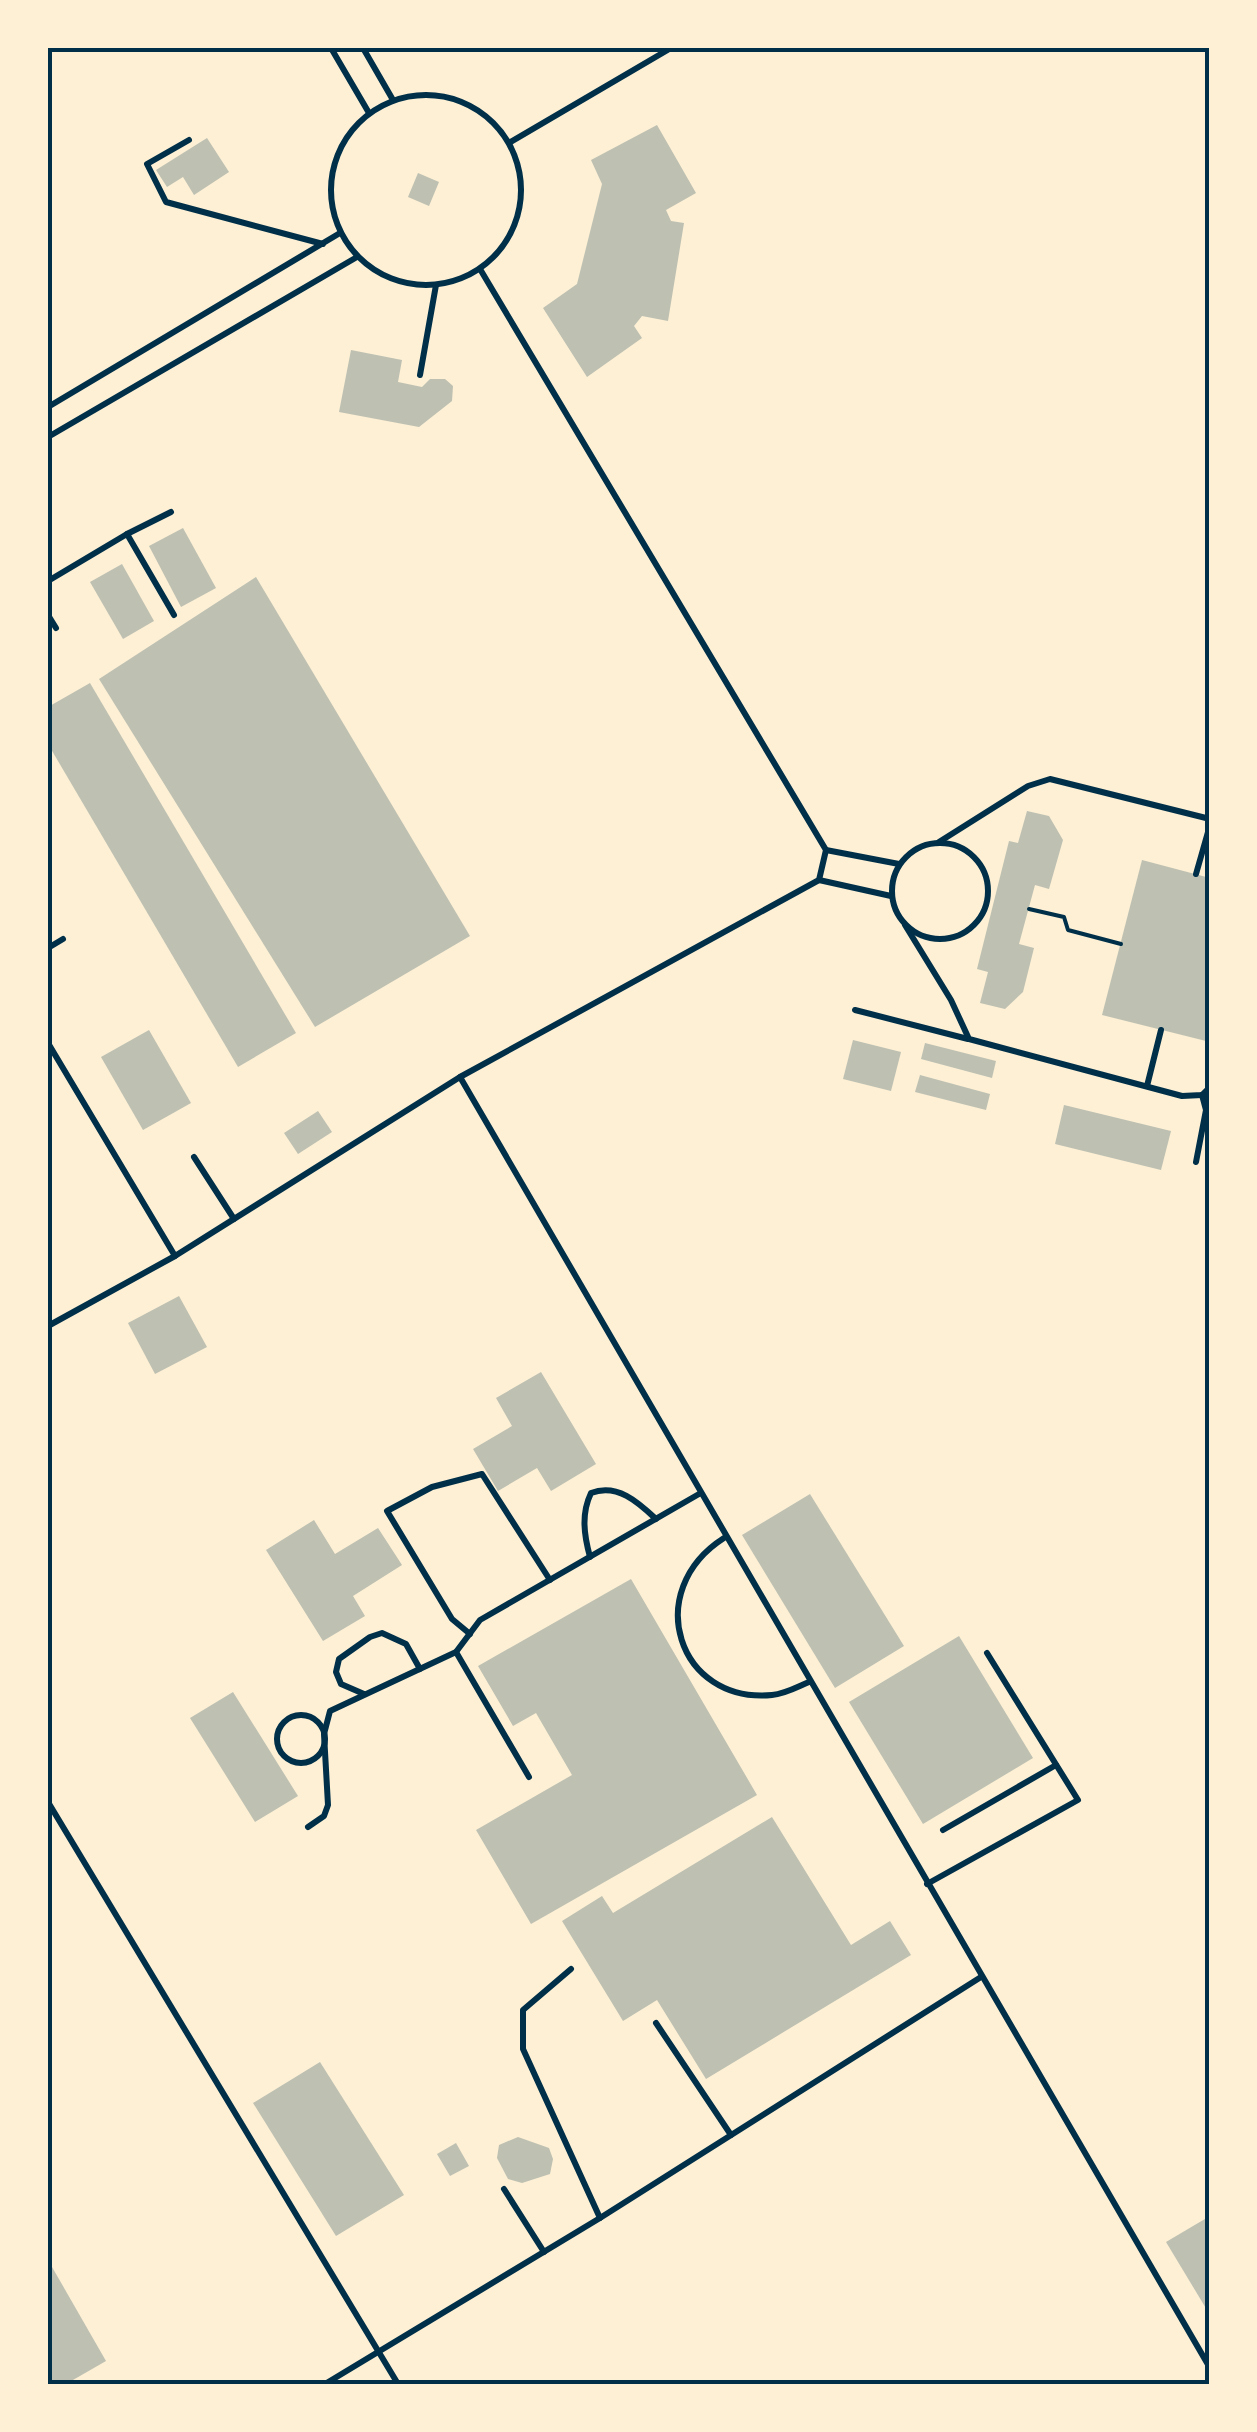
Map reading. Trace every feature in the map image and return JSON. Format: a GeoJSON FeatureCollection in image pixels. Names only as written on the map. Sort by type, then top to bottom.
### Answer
{"type":"FeatureCollection","features":[{"type":"Feature","properties":{"kind":"lane"},"geometry":{"type":"LineString","coordinates":[[331,48],[368,113]]}},
{"type":"Feature","properties":{"kind":"lane"},"geometry":{"type":"LineString","coordinates":[[363,48],[393,100]]}},
{"type":"Feature","properties":{"kind":"lane"},"geometry":{"type":"LineString","coordinates":[[509,143],[668,48]]}},
{"type":"Feature","properties":{"kind":"lane"},"geometry":{"type":"LineString","coordinates":[[432,95],[462,102],[489,119],[509,143],[520,170],[522,198],[515,225],[501,250],[480,268],[452,282],[408,284],[380,274],[358,257],[340,233],[330,179],[338,152],[368,113],[393,100],[432,95]]}},
{"type":"Feature","properties":{"kind":"lane"},"geometry":{"type":"LineString","coordinates":[[189,140],[147,164],[166,202],[324,245]]}},
{"type":"Feature","properties":{"kind":"lane"},"geometry":{"type":"LineString","coordinates":[[48,407],[340,233]]}},
{"type":"Feature","properties":{"kind":"lane"},"geometry":{"type":"LineString","coordinates":[[48,437],[358,257]]}},
{"type":"Feature","properties":{"kind":"lane"},"geometry":{"type":"LineString","coordinates":[[480,268],[826,850],[819,880]]}},
{"type":"Feature","properties":{"kind":"lane"},"geometry":{"type":"LineString","coordinates":[[420,375],[436,285]]}},
{"type":"Feature","properties":{"kind":"lane"},"geometry":{"type":"LineString","coordinates":[[48,580],[170,512]]}},
{"type":"Feature","properties":{"kind":"lane"},"geometry":{"type":"LineString","coordinates":[[127,534],[174,615]]}},
{"type":"Feature","properties":{"kind":"lane"},"geometry":{"type":"LineString","coordinates":[[48,615],[56,628]]}},
{"type":"Feature","properties":{"kind":"lane"},"geometry":{"type":"LineString","coordinates":[[969,1039],[951,1000],[896,912],[892,896],[893,879],[900,864],[923,846],[938,842],[1028,786],[1050,778],[1210,822],[1196,874]]}},
{"type":"Feature","properties":{"kind":"lane"},"geometry":{"type":"LineString","coordinates":[[906,925],[934,939],[950,938],[978,922],[986,908],[987,877],[980,862],[954,844],[938,842]]}},
{"type":"Feature","properties":{"kind":"lane"},"geometry":{"type":"LineString","coordinates":[[826,850],[900,864]]}},
{"type":"Feature","properties":{"kind":"lane"},"geometry":{"type":"LineString","coordinates":[[48,1326],[176,1256],[460,1078],[819,880],[892,896]]}},
{"type":"Feature","properties":{"kind":"lane"},"geometry":{"type":"LineString","coordinates":[[48,948],[63,939]]}},
{"type":"Feature","properties":{"kind":"lane"},"geometry":{"type":"LineString","coordinates":[[855,1010],[1182,1096],[1202,1095],[1210,1087]]}},
{"type":"Feature","properties":{"kind":"lane"},"geometry":{"type":"LineString","coordinates":[[1146,1086],[1160,1030]]}},
{"type":"Feature","properties":{"kind":"lane"},"geometry":{"type":"LineString","coordinates":[[48,1043],[176,1256]]}},
{"type":"Feature","properties":{"kind":"lane"},"geometry":{"type":"LineString","coordinates":[[460,1078],[1210,2368]]}},
{"type":"Feature","properties":{"kind":"lane"},"geometry":{"type":"LineString","coordinates":[[1196,1162],[1206,1110],[1202,1095]]}},
{"type":"Feature","properties":{"kind":"lane"},"geometry":{"type":"LineString","coordinates":[[194,1156],[234,1219]]}},
{"type":"Feature","properties":{"kind":"lane"},"geometry":{"type":"LineString","coordinates":[[470,1634],[452,1619],[387,1512],[432,1487],[482,1474],[550,1580]]}},
{"type":"Feature","properties":{"kind":"lane"},"geometry":{"type":"LineString","coordinates":[[590,1557],[584,1522],[591,1493],[601,1489],[625,1494],[656,1519]]}},
{"type":"Feature","properties":{"kind":"lane"},"geometry":{"type":"LineString","coordinates":[[308,1826],[324,1816],[328,1805],[324,1734],[317,1721],[295,1716],[282,1724],[278,1746],[288,1758],[303,1763],[311,1760],[322,1750],[324,1734],[330,1711],[456,1652],[480,1620],[699,1494]]}},
{"type":"Feature","properties":{"kind":"lane"},"geometry":{"type":"LineString","coordinates":[[724,1537],[700,1556],[681,1586],[677,1622],[687,1651],[712,1681],[732,1689],[772,1695],[809,1682]]}},
{"type":"Feature","properties":{"kind":"lane"},"geometry":{"type":"LineString","coordinates":[[365,1695],[341,1684],[336,1672],[338,1659],[370,1637],[382,1633],[406,1644],[420,1668]]}},
{"type":"Feature","properties":{"kind":"lane"},"geometry":{"type":"LineString","coordinates":[[456,1652],[530,1777]]}},
{"type":"Feature","properties":{"kind":"lane"},"geometry":{"type":"LineString","coordinates":[[927,1884],[1078,1800],[986,1653]]}},
{"type":"Feature","properties":{"kind":"lane"},"geometry":{"type":"LineString","coordinates":[[943,1830],[1056,1764]]}},
{"type":"Feature","properties":{"kind":"lane"},"geometry":{"type":"LineString","coordinates":[[48,1802],[398,2384]]}},
{"type":"Feature","properties":{"kind":"lane"},"geometry":{"type":"LineString","coordinates":[[571,1968],[523,2010],[522,2049],[600,2218]]}},
{"type":"Feature","properties":{"kind":"lane"},"geometry":{"type":"LineString","coordinates":[[325,2384],[600,2218],[981,1977]]}},
{"type":"Feature","properties":{"kind":"lane"},"geometry":{"type":"LineString","coordinates":[[656,2023],[732,2135]]}},
{"type":"Feature","properties":{"kind":"lane"},"geometry":{"type":"LineString","coordinates":[[504,2188],[544,2252]]}},
{"type":"Feature","properties":{"kind":"path"},"geometry":{"type":"LineString","coordinates":[[1029,908],[1064,918],[1068,930],[1120,944]]}},
{"type":"Feature","properties":{"kind":"building"},"geometry":{"type":"Polygon","coordinates":[[[657,125],[696,193],[666,210],[671,221],[684,223],[668,321],[642,316],[634,326],[642,338],[587,377],[543,308],[577,284],[602,184],[591,160],[657,125]]]}},
{"type":"Feature","properties":{"kind":"building"},"geometry":{"type":"Polygon","coordinates":[[[207,138],[229,172],[194,195],[183,177],[167,187],[156,170],[207,138]]]}},
{"type":"Feature","properties":{"kind":"building"},"geometry":{"type":"Polygon","coordinates":[[[418,173],[439,182],[429,206],[408,197],[418,173]]]}},
{"type":"Feature","properties":{"kind":"building"},"geometry":{"type":"Polygon","coordinates":[[[351,350],[402,360],[398,382],[422,387],[430,379],[445,379],[453,386],[452,401],[419,427],[339,412],[351,350]]]}},
{"type":"Feature","properties":{"kind":"building"},"geometry":{"type":"Polygon","coordinates":[[[183,528],[216,588],[181,607],[149,546],[183,528]]]}},
{"type":"Feature","properties":{"kind":"building"},"geometry":{"type":"Polygon","coordinates":[[[122,564],[154,621],[123,639],[90,582],[122,564]]]}},
{"type":"Feature","properties":{"kind":"building"},"geometry":{"type":"Polygon","coordinates":[[[256,577],[470,936],[315,1027],[99,679],[256,577]]]}},
{"type":"Feature","properties":{"kind":"building"},"geometry":{"type":"Polygon","coordinates":[[[90,683],[296,1033],[238,1067],[48,744],[48,707],[90,683]]]}},
{"type":"Feature","properties":{"kind":"building"},"geometry":{"type":"Polygon","coordinates":[[[1027,811],[1049,816],[1063,840],[1049,889],[1035,885],[1019,944],[1034,948],[1023,992],[1005,1009],[980,1003],[988,972],[977,969],[1009,841],[1018,843],[1027,811]]]}},
{"type":"Feature","properties":{"kind":"building"},"geometry":{"type":"Polygon","coordinates":[[[1142,860],[1210,878],[1210,1042],[1102,1015],[1142,860]]]}},
{"type":"Feature","properties":{"kind":"building"},"geometry":{"type":"Polygon","coordinates":[[[149,1030],[191,1103],[143,1130],[101,1057],[149,1030]]]}},
{"type":"Feature","properties":{"kind":"building"},"geometry":{"type":"Polygon","coordinates":[[[853,1040],[901,1052],[891,1091],[843,1079],[853,1040]]]}},
{"type":"Feature","properties":{"kind":"building"},"geometry":{"type":"Polygon","coordinates":[[[925,1043],[996,1061],[992,1078],[921,1059],[925,1043]]]}},
{"type":"Feature","properties":{"kind":"building"},"geometry":{"type":"Polygon","coordinates":[[[920,1075],[990,1094],[986,1110],[915,1092],[920,1075]]]}},
{"type":"Feature","properties":{"kind":"building"},"geometry":{"type":"Polygon","coordinates":[[[1064,1105],[1171,1131],[1161,1170],[1055,1144],[1064,1105]]]}},
{"type":"Feature","properties":{"kind":"building"},"geometry":{"type":"Polygon","coordinates":[[[318,1111],[332,1132],[298,1154],[284,1133],[318,1111]]]}},
{"type":"Feature","properties":{"kind":"building"},"geometry":{"type":"Polygon","coordinates":[[[179,1296],[207,1347],[155,1374],[128,1323],[179,1296]]]}},
{"type":"Feature","properties":{"kind":"building"},"geometry":{"type":"Polygon","coordinates":[[[541,1372],[596,1464],[551,1491],[537,1468],[498,1491],[473,1449],[512,1426],[496,1398],[541,1372]]]}},
{"type":"Feature","properties":{"kind":"building"},"geometry":{"type":"Polygon","coordinates":[[[810,1494],[904,1646],[835,1688],[742,1535],[810,1494]]]}},
{"type":"Feature","properties":{"kind":"building"},"geometry":{"type":"Polygon","coordinates":[[[314,1520],[335,1554],[378,1528],[402,1565],[353,1596],[365,1616],[323,1641],[266,1550],[314,1520]]]}},
{"type":"Feature","properties":{"kind":"building"},"geometry":{"type":"Polygon","coordinates":[[[631,1579],[757,1795],[531,1924],[476,1830],[572,1775],[536,1713],[513,1726],[478,1666],[631,1579]]]}},
{"type":"Feature","properties":{"kind":"building"},"geometry":{"type":"Polygon","coordinates":[[[959,1636],[1033,1758],[923,1824],[849,1702],[959,1636]]]}},
{"type":"Feature","properties":{"kind":"building"},"geometry":{"type":"Polygon","coordinates":[[[233,1692],[298,1796],[255,1822],[190,1718],[233,1692]]]}},
{"type":"Feature","properties":{"kind":"building"},"geometry":{"type":"Polygon","coordinates":[[[772,1817],[851,1945],[890,1921],[911,1955],[706,2079],[657,2000],[623,2021],[562,1921],[602,1896],[613,1913],[772,1817]]]}},
{"type":"Feature","properties":{"kind":"building"},"geometry":{"type":"Polygon","coordinates":[[[320,2062],[404,2195],[336,2236],[253,2103],[320,2062]]]}},
{"type":"Feature","properties":{"kind":"building"},"geometry":{"type":"Polygon","coordinates":[[[518,2137],[549,2148],[553,2159],[550,2174],[522,2183],[508,2179],[497,2158],[499,2145],[518,2137]]]}},
{"type":"Feature","properties":{"kind":"building"},"geometry":{"type":"Polygon","coordinates":[[[456,2143],[469,2166],[450,2176],[437,2154],[456,2143]]]}},
{"type":"Feature","properties":{"kind":"building"},"geometry":{"type":"Polygon","coordinates":[[[1210,2216],[1210,2315],[1166,2242],[1210,2216]]]}},
{"type":"Feature","properties":{"kind":"building"},"geometry":{"type":"Polygon","coordinates":[[[48,2260],[106,2361],[66,2384],[48,2384],[48,2260]]]}}]}
